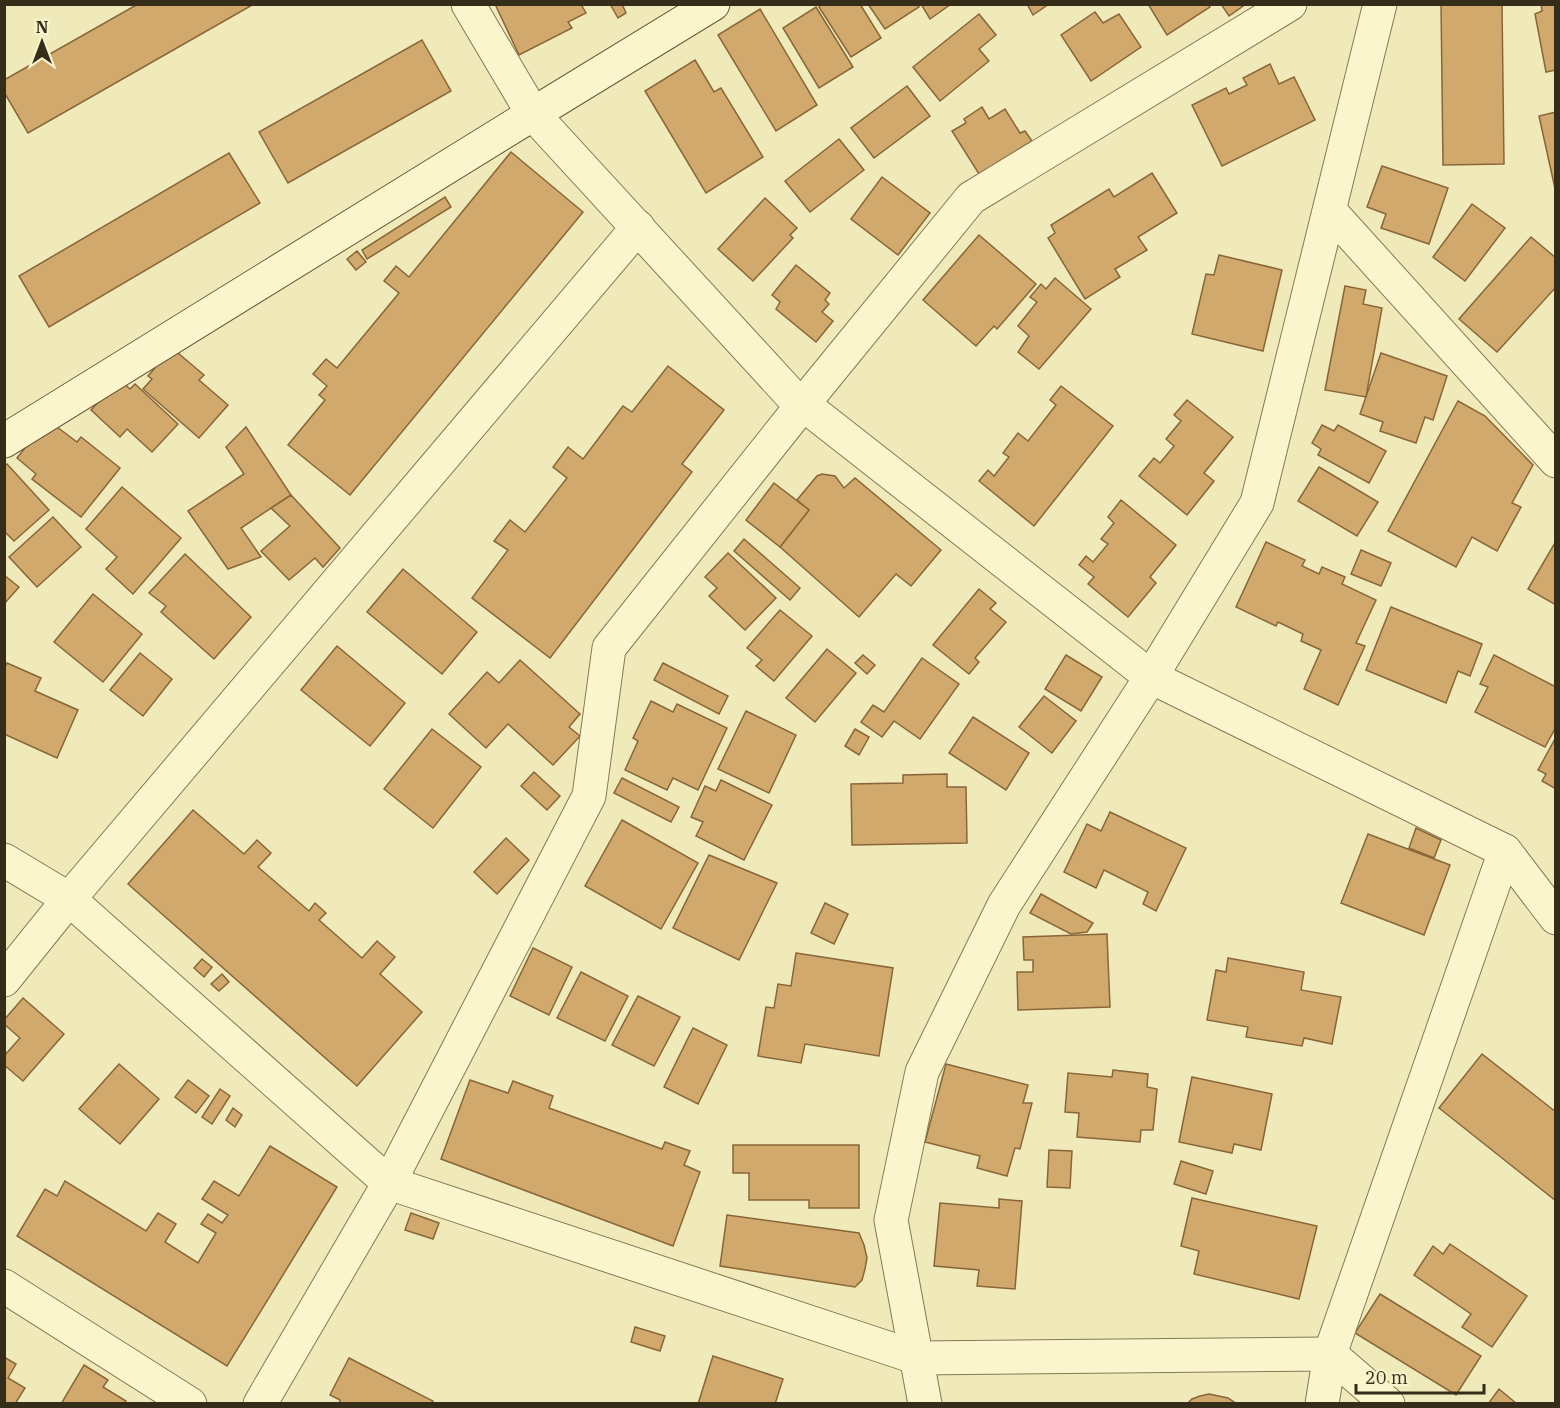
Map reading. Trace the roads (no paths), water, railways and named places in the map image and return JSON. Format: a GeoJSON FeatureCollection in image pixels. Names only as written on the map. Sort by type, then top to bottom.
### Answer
{"type":"FeatureCollection","features":[{"type":"Feature","properties":{"kind":"street"},"geometry":{"type":"LineString","coordinates":[[468,4],[533,114],[790,394],[1151,677],[1505,850],[1556,918]]}},
{"type":"Feature","properties":{"kind":"street"},"geometry":{"type":"LineString","coordinates":[[4,441],[713,4]]}},
{"type":"Feature","properties":{"kind":"street"},"geometry":{"type":"LineString","coordinates":[[260,1404],[389,1183],[589,796],[609,648],[971,198],[1290,4]]}},
{"type":"Feature","properties":{"kind":"street"},"geometry":{"type":"LineString","coordinates":[[925,1404],[891,1220],[922,1072],[1004,906],[1151,677],[1257,502],[1380,4]]}},
{"type":"Feature","properties":{"kind":"street"},"geometry":{"type":"LineString","coordinates":[[1330,211],[1556,460]]}},
{"type":"Feature","properties":{"kind":"street"},"geometry":{"type":"LineString","coordinates":[[4,980],[69,899],[638,227]]}},
{"type":"Feature","properties":{"kind":"street"},"geometry":{"type":"LineString","coordinates":[[1322,1404],[1330,1354],[1505,850]]}},
{"type":"Feature","properties":{"kind":"street"},"geometry":{"type":"LineString","coordinates":[[4,860],[69,899],[389,1183],[918,1358],[1330,1354],[1388,1404]]}},
{"type":"Feature","properties":{"kind":"street"},"geometry":{"type":"LineString","coordinates":[[4,1286],[190,1404]]}}]}
